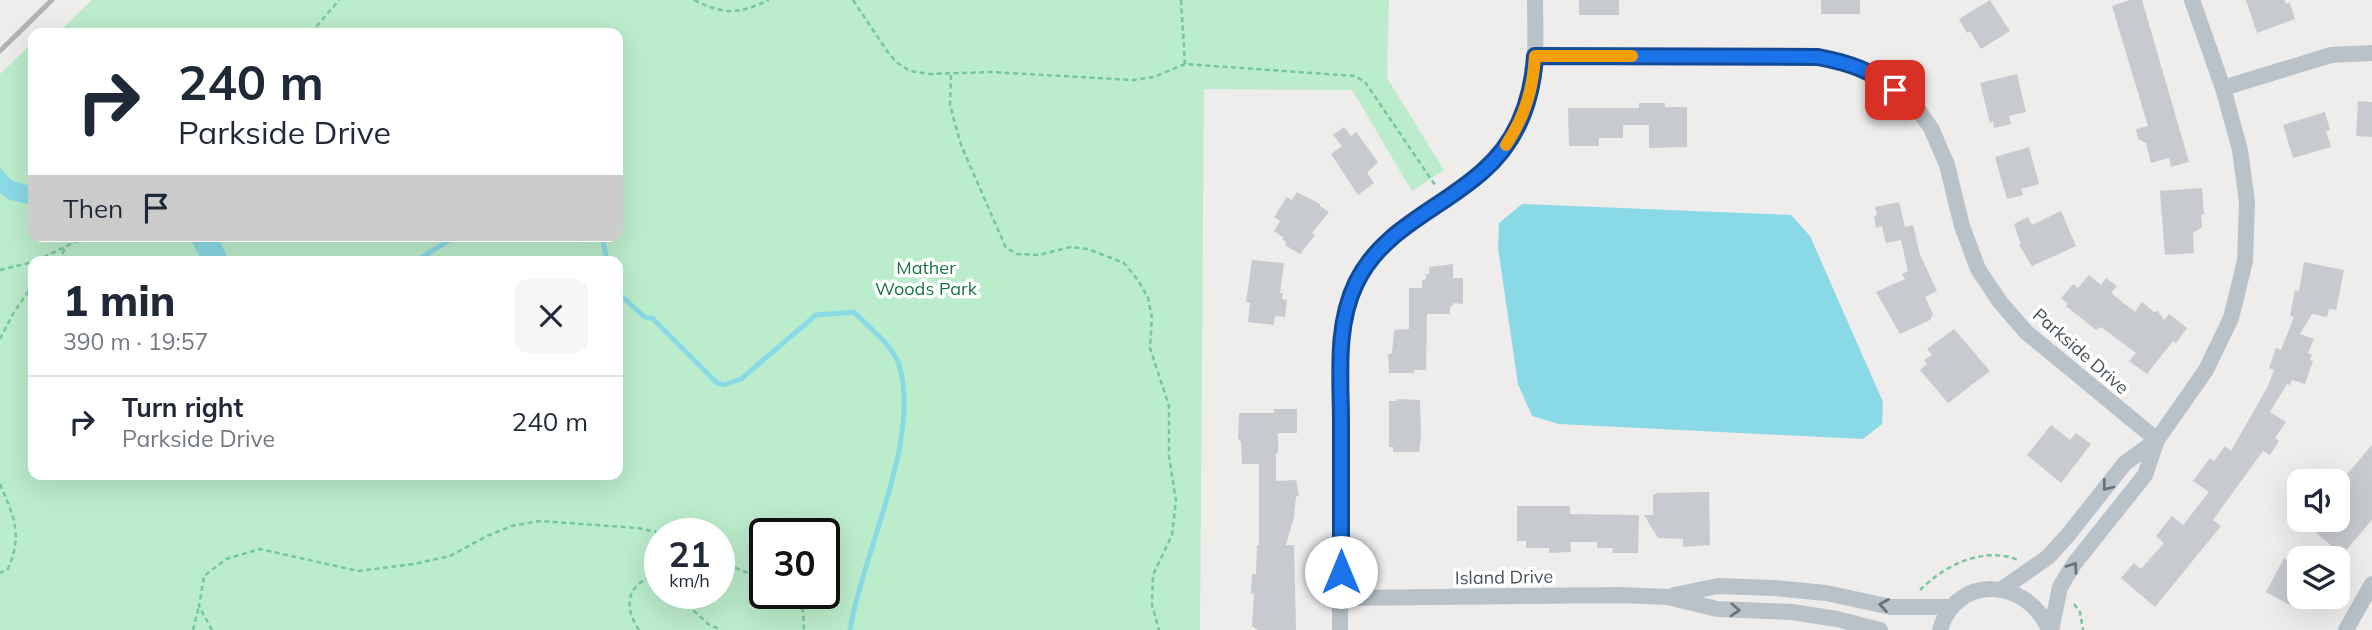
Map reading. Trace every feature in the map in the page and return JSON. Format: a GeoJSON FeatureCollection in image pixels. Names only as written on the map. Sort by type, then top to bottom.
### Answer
{"type":"FeatureCollection","features":[{"type":"Feature","properties":{"kind":"street"},"geometry":{"type":"LineString","coordinates":[[1340,630],[1341,339],[1351,295],[1365,268],[1386,242],[1482,172],[1504,148],[1528,103],[1534,79],[1535,0]]}},
{"type":"Feature","properties":{"kind":"street"},"geometry":{"type":"LineString","coordinates":[[2050,630],[2060,587],[2074,565],[2145,475],[2157,440],[2206,370],[2231,318],[2245,261],[2247,202],[2240,150],[2223,89],[2192,0]]}},
{"type":"Feature","properties":{"kind":"street"},"geometry":{"type":"LineString","coordinates":[[2223,89],[2331,55],[2372,52]]}},
{"type":"Feature","properties":{"kind":"street","name":"Parkside Drive"},"geometry":{"type":"LineString","coordinates":[[1535,56],[1818,57],[1840,61],[1877,75],[1914,104],[1931,128],[1947,165],[1962,226],[1978,270],[2000,302],[2026,332],[2157,440]]}},
{"type":"Feature","properties":{"kind":"street"},"geometry":{"type":"LineString","coordinates":[[2002,589],[2048,557],[2125,463],[2157,440]]}},
{"type":"Feature","properties":{"kind":"street"},"geometry":{"type":"LineString","coordinates":[[2346,630],[2372,584]]}},
{"type":"Feature","properties":{"kind":"street","name":"Island Drive"},"geometry":{"type":"LineString","coordinates":[[1668,597],[1718,586],[1826,593],[1891,607],[1952,607]]}},
{"type":"Feature","properties":{"kind":"street"},"geometry":{"type":"LineString","coordinates":[[1940,630],[1952,607],[1967,596],[2002,589],[2018,594],[2033,604],[2050,630]]}},
{"type":"Feature","properties":{"kind":"street","name":"Island Drive"},"geometry":{"type":"LineString","coordinates":[[1341,598],[1607,595],[1668,597],[1717,609],[1791,612],[1837,619],[1880,630]]}},
{"type":"Feature","properties":{"kind":"path"},"geometry":{"type":"LineString","coordinates":[[314,28],[339,0]]}},
{"type":"Feature","properties":{"kind":"path"},"geometry":{"type":"LineString","coordinates":[[694,0],[718,11],[739,11],[769,0]]}},
{"type":"Feature","properties":{"kind":"path"},"geometry":{"type":"LineString","coordinates":[[853,0],[896,62],[910,71],[951,75],[991,72],[1134,80],[1154,77],[1185,64],[1355,76],[1365,82],[1438,191]]}},
{"type":"Feature","properties":{"kind":"path"},"geometry":{"type":"LineString","coordinates":[[1181,0],[1185,64]]}},
{"type":"Feature","properties":{"kind":"path"},"geometry":{"type":"LineString","coordinates":[[951,75],[950,105],[961,145],[1006,248],[1017,254],[1038,255],[1071,247],[1088,249],[1124,263],[1148,298],[1152,318],[1150,348],[1169,406],[1169,456],[1176,501],[1172,535],[1153,575],[1152,605],[1159,630]]}},
{"type":"Feature","properties":{"kind":"path"},"geometry":{"type":"LineString","coordinates":[[61,256],[69,243]]}},
{"type":"Feature","properties":{"kind":"path"},"geometry":{"type":"LineString","coordinates":[[44,256],[69,243]]}},
{"type":"Feature","properties":{"kind":"path"},"geometry":{"type":"LineString","coordinates":[[0,270],[28,263]]}},
{"type":"Feature","properties":{"kind":"path"},"geometry":{"type":"LineString","coordinates":[[0,339],[28,292]]}},
{"type":"Feature","properties":{"kind":"path"},"geometry":{"type":"LineString","coordinates":[[0,484],[16,519],[16,550],[8,569],[0,573]]}},
{"type":"Feature","properties":{"kind":"path"},"geometry":{"type":"LineString","coordinates":[[193,630],[204,576],[226,559],[260,549],[358,570],[414,564],[450,556],[486,536],[512,526],[539,522],[644,529]]}},
{"type":"Feature","properties":{"kind":"path"},"geometry":{"type":"LineString","coordinates":[[1915,595],[1945,568],[1968,560],[1988,555],[2008,556],[2027,564]]}},
{"type":"Feature","properties":{"kind":"path"},"geometry":{"type":"LineString","coordinates":[[639,630],[631,618],[630,596],[639,582],[644,580]]}},
{"type":"Feature","properties":{"kind":"path"},"geometry":{"type":"LineString","coordinates":[[2070,596],[2080,612],[2083,630]]}},
{"type":"Feature","properties":{"kind":"path"},"geometry":{"type":"LineString","coordinates":[[199,606],[212,630]]}},
{"type":"Feature","properties":{"kind":"path"},"geometry":{"type":"LineString","coordinates":[[692,609],[708,624],[721,630]]}},
{"type":"Feature","properties":{"kind":"path"},"geometry":{"type":"LineString","coordinates":[[802,609],[804,630]]}},
{"type":"Feature","properties":{"kind":"green space","name":"Mather Woods Park"},"geometry":{"type":"Polygon","coordinates":[[[92,0],[1389,0],[1387,78],[1444,170],[1412,191],[1352,90],[1204,89],[1200,630],[0,630],[0,74],[28,47],[28,242],[623,242],[623,28],[63,28],[92,0]]]}},
{"type":"Feature","properties":{"kind":"water"},"geometry":{"type":"Polygon","coordinates":[[[0,168],[11,180],[28,184],[28,204],[10,200],[0,193],[0,168]]]}},
{"type":"Feature","properties":{"kind":"water"},"geometry":{"type":"Polygon","coordinates":[[[1522,204],[1791,215],[1810,236],[1883,402],[1882,424],[1863,439],[1559,424],[1532,416],[1518,384],[1498,248],[1499,223],[1522,204]]]}},
{"type":"Feature","properties":{"kind":"water"},"geometry":{"type":"Polygon","coordinates":[[[192,242],[221,242],[227,256],[199,256],[192,242]]]}},
{"type":"Feature","properties":{"kind":"building"},"geometry":{"type":"Polygon","coordinates":[[[1579,0],[1619,0],[1619,15],[1579,15],[1579,0]]]}},
{"type":"Feature","properties":{"kind":"building"},"geometry":{"type":"Polygon","coordinates":[[[1821,0],[1860,0],[1860,14],[1821,14],[1821,0]]]}},
{"type":"Feature","properties":{"kind":"building"},"geometry":{"type":"Polygon","coordinates":[[[1990,0],[2010,31],[1981,49],[1959,19],[1990,0]]]}},
{"type":"Feature","properties":{"kind":"building"},"geometry":{"type":"Polygon","coordinates":[[[2130,0],[2142,0],[2189,162],[2171,167],[2169,158],[2151,163],[2146,143],[2138,139],[2136,129],[2148,126],[2112,6],[2130,0]]]}},
{"type":"Feature","properties":{"kind":"building"},"geometry":{"type":"Polygon","coordinates":[[[2246,0],[2284,0],[2286,4],[2290,3],[2295,19],[2257,33],[2246,0]]]}},
{"type":"Feature","properties":{"kind":"building"},"geometry":{"type":"Polygon","coordinates":[[[2017,74],[2026,112],[2009,116],[2011,124],[1994,128],[1993,121],[1990,123],[1980,83],[2017,74]]]}},
{"type":"Feature","properties":{"kind":"building"},"geometry":{"type":"Polygon","coordinates":[[[2358,101],[2372,102],[2372,137],[2356,136],[2358,101]]]}},
{"type":"Feature","properties":{"kind":"building"},"geometry":{"type":"Polygon","coordinates":[[[1639,103],[1665,103],[1665,107],[1687,107],[1687,147],[1649,148],[1649,125],[1623,125],[1623,138],[1599,138],[1599,146],[1569,146],[1568,108],[1639,108],[1639,103]]]}},
{"type":"Feature","properties":{"kind":"building"},"geometry":{"type":"Polygon","coordinates":[[[2325,112],[2330,130],[2326,131],[2331,147],[2293,158],[2283,125],[2325,112]]]}},
{"type":"Feature","properties":{"kind":"building"},"geometry":{"type":"Polygon","coordinates":[[[1344,127],[1351,136],[1356,132],[1378,162],[1367,173],[1374,183],[1358,195],[1331,154],[1342,146],[1333,135],[1344,127]]]}},
{"type":"Feature","properties":{"kind":"building"},"geometry":{"type":"Polygon","coordinates":[[[2029,147],[2039,184],[2021,189],[2023,195],[2007,199],[1995,157],[2029,147]]]}},
{"type":"Feature","properties":{"kind":"building"},"geometry":{"type":"Polygon","coordinates":[[[2202,188],[2204,214],[2201,215],[2202,227],[2193,233],[2194,253],[2165,255],[2160,191],[2202,188]]]}},
{"type":"Feature","properties":{"kind":"building"},"geometry":{"type":"Polygon","coordinates":[[[1297,192],[1329,212],[1300,254],[1285,245],[1284,238],[1274,231],[1280,221],[1274,217],[1287,197],[1292,200],[1297,192]]]}},
{"type":"Feature","properties":{"kind":"building"},"geometry":{"type":"Polygon","coordinates":[[[1899,202],[1905,227],[1913,225],[1920,255],[1937,291],[1925,297],[1933,314],[1930,320],[1900,334],[1876,292],[1905,279],[1902,274],[1908,271],[1901,240],[1886,243],[1882,226],[1876,228],[1874,217],[1877,214],[1875,207],[1899,202]]]}},
{"type":"Feature","properties":{"kind":"building"},"geometry":{"type":"Polygon","coordinates":[[[2061,211],[2076,246],[2032,266],[2019,245],[2021,244],[2014,224],[2028,217],[2032,225],[2061,211]]]}},
{"type":"Feature","properties":{"kind":"building"},"geometry":{"type":"Polygon","coordinates":[[[1252,260],[1284,263],[1280,293],[1283,293],[1282,299],[1287,300],[1285,317],[1275,316],[1274,325],[1248,322],[1250,303],[1246,302],[1252,260]]]}},
{"type":"Feature","properties":{"kind":"building"},"geometry":{"type":"Polygon","coordinates":[[[2304,262],[2344,270],[2336,310],[2329,309],[2327,317],[2312,314],[2300,334],[2314,339],[2308,353],[2312,355],[2310,360],[2313,361],[2305,384],[2292,380],[2290,385],[2287,384],[2270,412],[2286,422],[2275,438],[2279,441],[2270,455],[2263,451],[2213,520],[2221,526],[2155,607],[2121,578],[2134,563],[2141,569],[2164,543],[2156,536],[2172,516],[2183,525],[2209,492],[2193,481],[2210,458],[2214,461],[2225,446],[2231,451],[2268,386],[2274,370],[2269,368],[2276,348],[2281,350],[2294,317],[2290,316],[2295,290],[2299,291],[2304,262]]]}},
{"type":"Feature","properties":{"kind":"building"},"geometry":{"type":"Polygon","coordinates":[[[1453,264],[1453,278],[1463,278],[1463,304],[1453,303],[1453,306],[1450,306],[1450,314],[1427,314],[1426,370],[1389,373],[1388,354],[1392,353],[1394,330],[1409,329],[1409,288],[1422,288],[1422,280],[1429,274],[1429,267],[1453,264]]]}},
{"type":"Feature","properties":{"kind":"building"},"geometry":{"type":"Polygon","coordinates":[[[2089,275],[2101,285],[2106,278],[2117,286],[2111,293],[2135,312],[2142,302],[2154,312],[2158,311],[2164,320],[2169,314],[2187,328],[2147,374],[2129,361],[2136,353],[2101,327],[2096,330],[2066,306],[2068,304],[2061,298],[2073,284],[2078,288],[2089,275]]]}},
{"type":"Feature","properties":{"kind":"building"},"geometry":{"type":"Polygon","coordinates":[[[1954,329],[1990,371],[1948,403],[1920,370],[1927,364],[1924,360],[1932,355],[1927,349],[1954,329]]]}},
{"type":"Feature","properties":{"kind":"building"},"geometry":{"type":"Polygon","coordinates":[[[1420,400],[1419,452],[1393,452],[1393,447],[1389,447],[1389,401],[1420,400]]]}},
{"type":"Feature","properties":{"kind":"building"},"geometry":{"type":"Polygon","coordinates":[[[1274,409],[1297,409],[1297,433],[1278,433],[1276,453],[1276,481],[1296,480],[1299,495],[1296,497],[1294,517],[1286,545],[1294,545],[1296,630],[1258,630],[1252,626],[1252,574],[1256,574],[1259,545],[1259,464],[1242,464],[1241,442],[1238,438],[1239,413],[1274,413],[1274,409]]]}},
{"type":"Feature","properties":{"kind":"building"},"geometry":{"type":"Polygon","coordinates":[[[2051,425],[2070,440],[2076,433],[2091,444],[2061,483],[2027,455],[2051,425]]]}},
{"type":"Feature","properties":{"kind":"building"},"geometry":{"type":"Polygon","coordinates":[[[2372,445],[2372,520],[2350,546],[2332,546],[2315,532],[2350,532],[2350,471],[2372,445]]]}},
{"type":"Feature","properties":{"kind":"building"},"geometry":{"type":"Polygon","coordinates":[[[1709,492],[1710,545],[1683,547],[1683,539],[1658,538],[1644,515],[1653,515],[1653,495],[1657,493],[1709,492]]]}},
{"type":"Feature","properties":{"kind":"building"},"geometry":{"type":"Polygon","coordinates":[[[1517,506],[1570,506],[1570,514],[1639,515],[1638,553],[1612,553],[1613,548],[1597,548],[1597,542],[1570,542],[1571,552],[1549,553],[1549,548],[1526,548],[1526,541],[1517,541],[1517,506]]]}},
{"type":"Feature","properties":{"kind":"building"},"geometry":{"type":"Polygon","coordinates":[[[2284,558],[2287,560],[2287,604],[2266,592],[2284,558]]]}},
{"type":"Feature","properties":{"kind":"waterway"},"geometry":{"type":"LineString","coordinates":[[424,256],[446,242]]}},
{"type":"Feature","properties":{"kind":"waterway"},"geometry":{"type":"LineString","coordinates":[[603,242],[606,256]]}},
{"type":"Feature","properties":{"kind":"waterway"},"geometry":{"type":"LineString","coordinates":[[623,297],[646,318],[652,318],[717,383],[723,385],[741,379],[816,315],[854,312],[891,350],[899,365],[904,395],[903,427],[888,497],[856,600],[850,630]]}},
{"type":"Feature","properties":{"kind":"railway"},"geometry":{"type":"LineString","coordinates":[[0,51],[52,0]]}},
{"type":"Feature","properties":{"kind":"slow traffic"},"geometry":{"type":"LineString","coordinates":[[1506,145],[1528,103],[1534,79],[1535,56],[1632,56]]}},
{"type":"Feature","properties":{"kind":"route"},"geometry":{"type":"LineString","coordinates":[[1341,572],[1341,339],[1351,295],[1357,280],[1386,242],[1467,184],[1504,148],[1528,103],[1534,79],[1535,56],[1818,57],[1840,61],[1877,75],[1895,90]]}}]}
